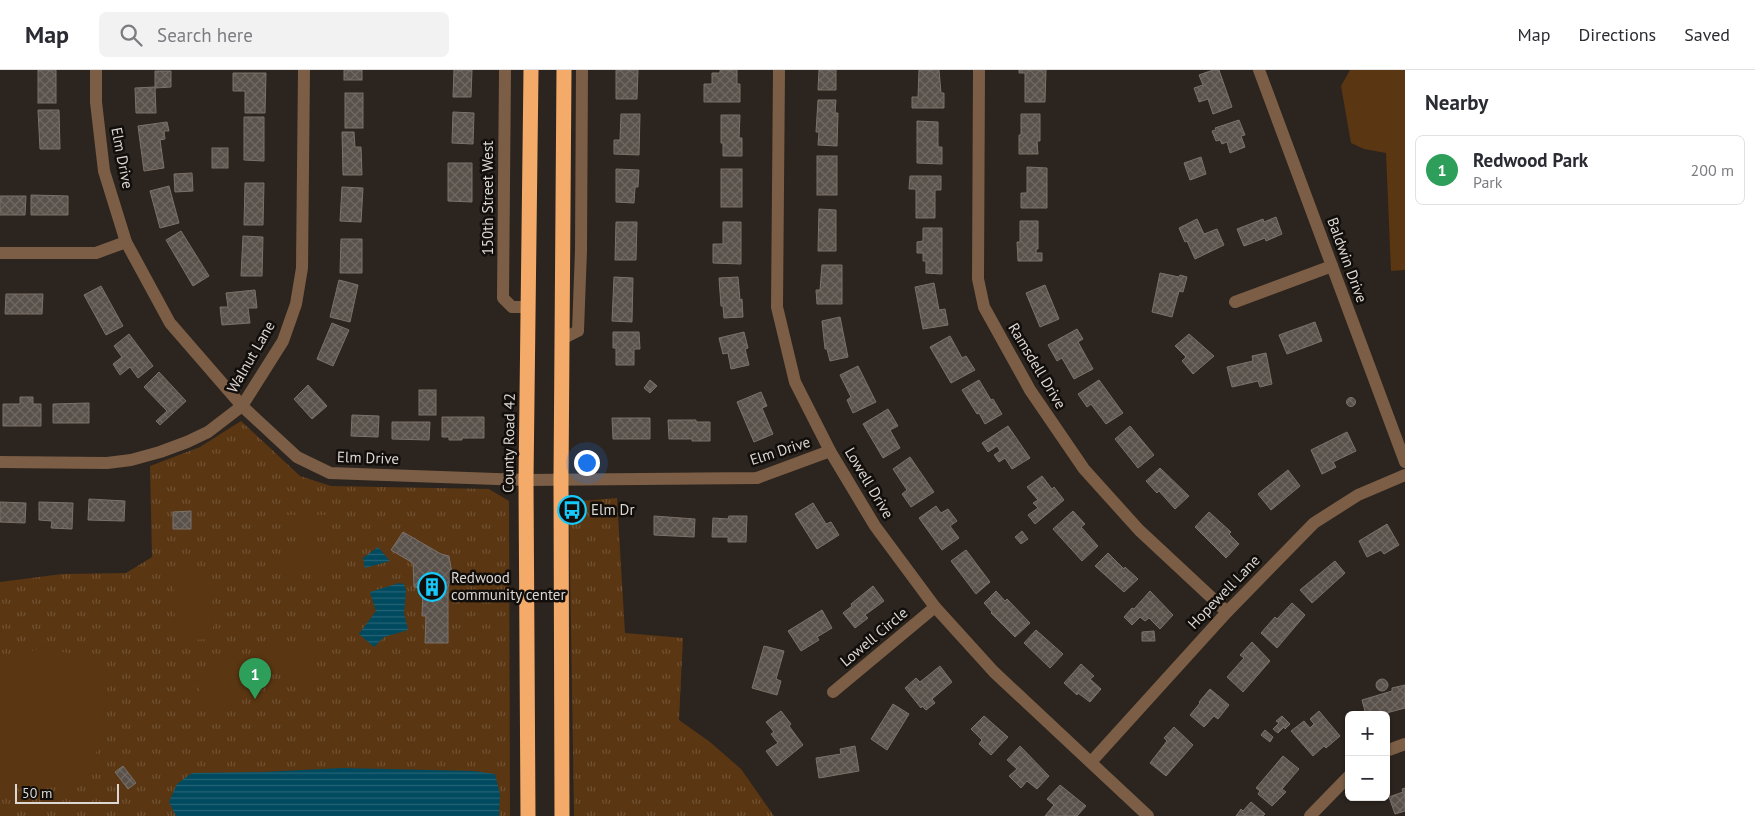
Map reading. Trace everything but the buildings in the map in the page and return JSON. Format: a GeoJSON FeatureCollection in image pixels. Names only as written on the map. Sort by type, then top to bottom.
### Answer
{"type":"FeatureCollection","features":[{"type":"Feature","properties":{"kind":"highway","name":"County Road 42"},"geometry":{"type":"LineString","coordinates":[[528,816],[526,480],[531,70]]}},
{"type":"Feature","properties":{"kind":"highway"},"geometry":{"type":"LineString","coordinates":[[562,816],[564,70]]}},
{"type":"Feature","properties":{"kind":"street","name":"Elm Drive"},"geometry":{"type":"LineString","coordinates":[[96,70],[96,102],[104,171],[126,242],[170,323],[242,406],[297,457],[330,473],[526,480],[757,478],[830,451]]}},
{"type":"Feature","properties":{"kind":"street","name":"Walnut Lane"},"geometry":{"type":"LineString","coordinates":[[0,462],[107,463],[131,460],[160,452],[208,432],[242,406],[283,341],[296,304],[302,268],[304,70]]}},
{"type":"Feature","properties":{"kind":"street","name":"150th Street West"},"geometry":{"type":"LineString","coordinates":[[505,70],[504,298],[512,307],[528,308]]}},
{"type":"Feature","properties":{"kind":"street"},"geometry":{"type":"LineString","coordinates":[[562,339],[578,331],[581,250],[582,70]]}},
{"type":"Feature","properties":{"kind":"street","name":"Lowell Drive"},"geometry":{"type":"LineString","coordinates":[[779,70],[776,307],[795,382],[830,451],[875,526],[936,607],[994,672],[1148,816]]}},
{"type":"Feature","properties":{"kind":"street","name":"Ramsdell Drive"},"geometry":{"type":"LineString","coordinates":[[979,70],[978,279],[984,307],[1030,390],[1084,468],[1139,530],[1227,612]]}},
{"type":"Feature","properties":{"kind":"street","name":"Baldwin Drive"},"geometry":{"type":"LineString","coordinates":[[1259,70],[1405,462]]}},
{"type":"Feature","properties":{"kind":"street"},"geometry":{"type":"LineString","coordinates":[[0,253],[96,253],[126,242]]}},
{"type":"Feature","properties":{"kind":"street"},"geometry":{"type":"LineString","coordinates":[[1235,302],[1332,266]]}},
{"type":"Feature","properties":{"kind":"street","name":"Hopewell Lane"},"geometry":{"type":"LineString","coordinates":[[1091,762],[1227,612],[1314,523],[1358,495],[1405,475]]}},
{"type":"Feature","properties":{"kind":"street","name":"Lowell Circle"},"geometry":{"type":"LineString","coordinates":[[833,692],[936,607]]}},
{"type":"Feature","properties":{"kind":"street"},"geometry":{"type":"LineString","coordinates":[[1390,750],[1405,744]]}},
{"type":"Feature","properties":{"kind":"street"},"geometry":{"type":"LineString","coordinates":[[1310,816],[1345,780]]}},
{"type":"Feature","properties":{"kind":"green space"},"geometry":{"type":"Polygon","coordinates":[[[1350,70],[1405,70],[1405,270],[1391,271],[1386,153],[1364,149],[1351,143],[1341,86],[1350,70]]]}},
{"type":"Feature","properties":{"kind":"green space"},"geometry":{"type":"Polygon","coordinates":[[[241,421],[300,476],[331,486],[489,489],[509,501],[510,816],[0,816],[0,582],[62,574],[126,573],[152,557],[150,466],[200,447],[241,421]]]}},
{"type":"Feature","properties":{"kind":"green space"},"geometry":{"type":"Polygon","coordinates":[[[617,498],[625,633],[683,638],[679,720],[710,742],[741,769],[774,816],[574,816],[569,502],[617,498]]]}},
{"type":"Feature","properties":{"kind":"green space"},"geometry":{"type":"Polygon","coordinates":[[[284,515],[332,515],[332,537],[284,537],[284,515]]]}},
{"type":"Feature","properties":{"kind":"green space"},"geometry":{"type":"Polygon","coordinates":[[[284,545],[332,545],[332,567],[284,567],[284,545]]]}},
{"type":"Feature","properties":{"kind":"green space"},"geometry":{"type":"Polygon","coordinates":[[[174,573],[212,573],[213,639],[175,640],[174,573]]]}},
{"type":"Feature","properties":{"kind":"green space"},"geometry":{"type":"Polygon","coordinates":[[[267,639],[317,650],[310,682],[260,670],[267,639]]]}},
{"type":"Feature","properties":{"kind":"green space"},"geometry":{"type":"Polygon","coordinates":[[[45,646],[57,651],[73,654],[99,666],[107,690],[106,732],[82,782],[42,789],[0,788],[0,665],[3,662],[45,646]]]}},
{"type":"Feature","properties":{"kind":"green space"},"geometry":{"type":"Polygon","coordinates":[[[238,656],[255,684],[212,711],[195,683],[238,656]]]}},
{"type":"Feature","properties":{"kind":"water"},"geometry":{"type":"Polygon","coordinates":[[[378,547],[390,561],[365,568],[363,558],[378,547]]]}},
{"type":"Feature","properties":{"kind":"water"},"geometry":{"type":"Polygon","coordinates":[[[399,583],[404,584],[406,591],[404,613],[408,630],[384,637],[374,647],[359,634],[376,611],[370,592],[399,583]]]}},
{"type":"Feature","properties":{"kind":"water"},"geometry":{"type":"Polygon","coordinates":[[[342,768],[474,771],[495,774],[500,794],[499,816],[176,816],[169,802],[177,784],[192,773],[342,768]]]}},
{"type":"Feature","properties":{"kind":"place","name":"Elm Dr"},"geometry":{"type":"Point","coordinates":[572,510]}},
{"type":"Feature","properties":{"kind":"place","name":"Redwood community center"},"geometry":{"type":"Point","coordinates":[432,587]}},
{"type":"Feature","properties":{"kind":"place","name":"Redwood Park"},"geometry":{"type":"Point","coordinates":[255,699]}}]}
